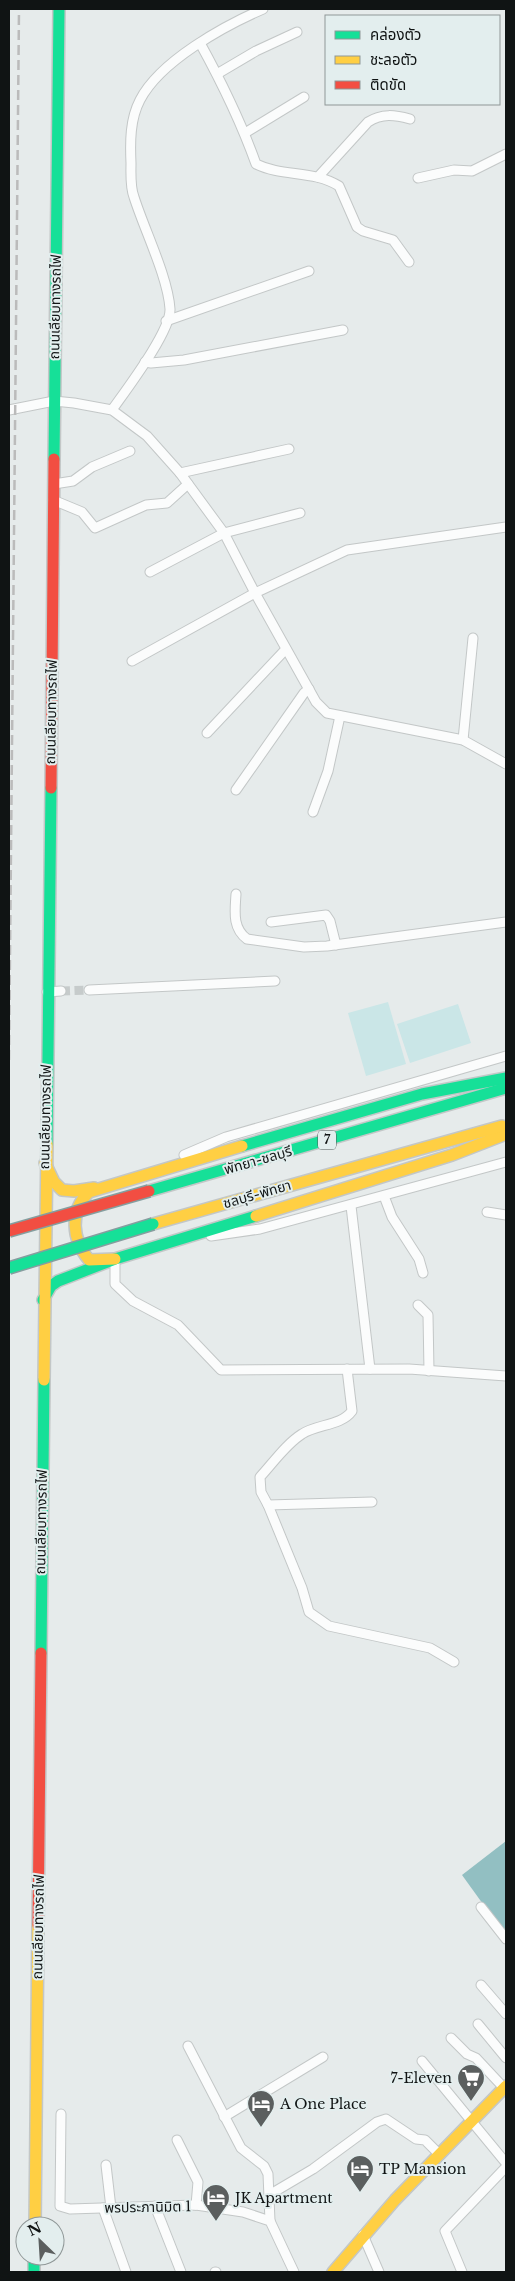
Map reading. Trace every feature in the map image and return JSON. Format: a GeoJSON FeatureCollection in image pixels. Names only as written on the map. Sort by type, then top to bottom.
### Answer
{"type":"FeatureCollection","features":[{"type":"Feature","properties":{"kind":"main road","name":"ถนนเลียบทางรถไฟ"},"geometry":{"type":"LineString","coordinates":[[35,2216],[43,1300],[59,9]]}},
{"type":"Feature","properties":{"kind":"main road"},"geometry":{"type":"LineString","coordinates":[[115,1259],[89,1260],[80,1248],[76,1236],[77,1207],[79,1201],[89,1192],[212,1154],[422,1094],[506,1078]]}},
{"type":"Feature","properties":{"kind":"main road","name":"พัทยา-ชลบุรี"},"geometry":{"type":"LineString","coordinates":[[9,1231],[506,1088]]}},
{"type":"Feature","properties":{"kind":"main road","name":"ชลบุรี-พัทยา"},"geometry":{"type":"LineString","coordinates":[[9,1268],[153,1224],[506,1125]]}},
{"type":"Feature","properties":{"kind":"main road"},"geometry":{"type":"LineString","coordinates":[[43,1300],[51,1286],[58,1281],[115,1259],[425,1163],[506,1134]]}},
{"type":"Feature","properties":{"kind":"main road"},"geometry":{"type":"LineString","coordinates":[[45,1163],[55,1186],[63,1191],[104,1186]]}},
{"type":"Feature","properties":{"kind":"main road"},"geometry":{"type":"LineString","coordinates":[[333,2272],[363,2235],[438,2154],[505,2087]]}},
{"type":"Feature","properties":{"kind":"street"},"geometry":{"type":"LineString","coordinates":[[112,410],[162,334],[170,310],[164,282],[133,194],[130,150],[132,124],[140,100],[161,71],[200,43],[237,20],[259,10]]}},
{"type":"Feature","properties":{"kind":"street"},"geometry":{"type":"LineString","coordinates":[[217,74],[256,51],[297,32]]}},
{"type":"Feature","properties":{"kind":"street"},"geometry":{"type":"LineString","coordinates":[[200,43],[245,133],[256,164],[264,168],[318,177],[339,186],[356,227],[393,240],[409,262]]}},
{"type":"Feature","properties":{"kind":"street"},"geometry":{"type":"LineString","coordinates":[[245,133],[304,97]]}},
{"type":"Feature","properties":{"kind":"street"},"geometry":{"type":"LineString","coordinates":[[318,177],[368,122],[375,117],[384,115],[410,119]]}},
{"type":"Feature","properties":{"kind":"street"},"geometry":{"type":"LineString","coordinates":[[418,178],[454,170],[472,171],[506,154]]}},
{"type":"Feature","properties":{"kind":"street"},"geometry":{"type":"LineString","coordinates":[[166,321],[309,271]]}},
{"type":"Feature","properties":{"kind":"street"},"geometry":{"type":"LineString","coordinates":[[145,362],[151,364],[184,360],[343,330]]}},
{"type":"Feature","properties":{"kind":"street"},"geometry":{"type":"LineString","coordinates":[[9,410],[54,401],[112,410],[147,436],[180,473],[224,533],[316,702],[327,714],[463,740],[506,764]]}},
{"type":"Feature","properties":{"kind":"street"},"geometry":{"type":"LineString","coordinates":[[180,473],[289,449]]}},
{"type":"Feature","properties":{"kind":"street"},"geometry":{"type":"LineString","coordinates":[[54,484],[73,482],[92,467],[130,451]]}},
{"type":"Feature","properties":{"kind":"street"},"geometry":{"type":"LineString","coordinates":[[53,500],[82,512],[95,528],[146,505],[167,503],[188,484]]}},
{"type":"Feature","properties":{"kind":"street"},"geometry":{"type":"LineString","coordinates":[[150,572],[224,533],[300,513]]}},
{"type":"Feature","properties":{"kind":"street"},"geometry":{"type":"LineString","coordinates":[[132,661],[255,593],[347,550],[506,526]]}},
{"type":"Feature","properties":{"kind":"street"},"geometry":{"type":"LineString","coordinates":[[463,740],[473,638]]}},
{"type":"Feature","properties":{"kind":"street"},"geometry":{"type":"LineString","coordinates":[[207,733],[286,649]]}},
{"type":"Feature","properties":{"kind":"street"},"geometry":{"type":"LineString","coordinates":[[236,790],[309,688]]}},
{"type":"Feature","properties":{"kind":"street"},"geometry":{"type":"LineString","coordinates":[[313,812],[328,771],[340,716]]}},
{"type":"Feature","properties":{"kind":"street"},"geometry":{"type":"LineString","coordinates":[[236,894],[236,924],[240,934],[247,938],[304,947],[336,945],[506,922]]}},
{"type":"Feature","properties":{"kind":"street"},"geometry":{"type":"LineString","coordinates":[[271,922],[326,915],[330,921],[336,945]]}},
{"type":"Feature","properties":{"kind":"street"},"geometry":{"type":"LineString","coordinates":[[89,990],[275,981]]}},
{"type":"Feature","properties":{"kind":"street"},"geometry":{"type":"LineString","coordinates":[[47,992],[61,991]]}},
{"type":"Feature","properties":{"kind":"street"},"geometry":{"type":"LineString","coordinates":[[136,1177],[226,1137],[506,1056]]}},
{"type":"Feature","properties":{"kind":"street"},"geometry":{"type":"LineString","coordinates":[[169,1242],[260,1229],[351,1206],[506,1162]]}},
{"type":"Feature","properties":{"kind":"street"},"geometry":{"type":"LineString","coordinates":[[384,1196],[392,1217],[419,1259],[423,1273]]}},
{"type":"Feature","properties":{"kind":"street"},"geometry":{"type":"LineString","coordinates":[[351,1206],[370,1369]]}},
{"type":"Feature","properties":{"kind":"street"},"geometry":{"type":"LineString","coordinates":[[487,1212],[506,1215]]}},
{"type":"Feature","properties":{"kind":"street"},"geometry":{"type":"LineString","coordinates":[[115,1259],[114,1284],[133,1301],[178,1325],[221,1370],[370,1369],[506,1376]]}},
{"type":"Feature","properties":{"kind":"street"},"geometry":{"type":"LineString","coordinates":[[418,1305],[428,1315],[429,1371]]}},
{"type":"Feature","properties":{"kind":"street"},"geometry":{"type":"LineString","coordinates":[[347,1369],[352,1412],[345,1418],[302,1434],[260,1477],[261,1492],[302,1588],[309,1612],[315,1618],[329,1626],[430,1648],[454,1662]]}},
{"type":"Feature","properties":{"kind":"street"},"geometry":{"type":"LineString","coordinates":[[268,1505],[372,1502]]}},
{"type":"Feature","properties":{"kind":"street"},"geometry":{"type":"LineString","coordinates":[[481,1907],[506,1940]]}},
{"type":"Feature","properties":{"kind":"street"},"geometry":{"type":"LineString","coordinates":[[482,1985],[506,2014]]}},
{"type":"Feature","properties":{"kind":"street"},"geometry":{"type":"LineString","coordinates":[[478,2024],[506,2058]]}},
{"type":"Feature","properties":{"kind":"street"},"geometry":{"type":"LineString","coordinates":[[451,2038],[466,2054],[476,2058],[505,2087]]}},
{"type":"Feature","properties":{"kind":"street"},"geometry":{"type":"LineString","coordinates":[[188,2046],[241,2148],[264,2166],[268,2174],[270,2221],[294,2272]]}},
{"type":"Feature","properties":{"kind":"street"},"geometry":{"type":"LineString","coordinates":[[224,2117],[323,2057]]}},
{"type":"Feature","properties":{"kind":"street"},"geometry":{"type":"LineString","coordinates":[[422,2061],[506,2165],[445,2231],[462,2272]]}},
{"type":"Feature","properties":{"kind":"street","name":"พรประภานิมิต 1"},"geometry":{"type":"LineString","coordinates":[[61,2114],[60,2206],[70,2209],[196,2205],[243,2212],[270,2221]]}},
{"type":"Feature","properties":{"kind":"street"},"geometry":{"type":"LineString","coordinates":[[269,2195],[313,2169],[378,2122],[386,2119],[416,2139],[425,2140],[438,2154]]}},
{"type":"Feature","properties":{"kind":"street"},"geometry":{"type":"LineString","coordinates":[[177,2140],[198,2182],[196,2205]]}},
{"type":"Feature","properties":{"kind":"street"},"geometry":{"type":"LineString","coordinates":[[106,2165],[107,2208],[126,2272]]}},
{"type":"Feature","properties":{"kind":"street"},"geometry":{"type":"LineString","coordinates":[[155,2206],[181,2272]]}},
{"type":"Feature","properties":{"kind":"street"},"geometry":{"type":"LineString","coordinates":[[363,2235],[380,2272]]}},
{"type":"Feature","properties":{"kind":"shaded area"},"geometry":{"type":"Polygon","coordinates":[[[388,1002],[406,1064],[366,1076],[348,1013],[388,1002]]]}},
{"type":"Feature","properties":{"kind":"shaded area"},"geometry":{"type":"Polygon","coordinates":[[[458,1004],[471,1043],[410,1063],[397,1024],[458,1004]]]}},
{"type":"Feature","properties":{"kind":"shaded area"},"geometry":{"type":"Polygon","coordinates":[[[506,1841],[506,1936],[462,1875],[506,1841]]]}},
{"type":"Feature","properties":{"kind":"tunnel"},"geometry":{"type":"LineString","coordinates":[[61,991],[89,990]]}},
{"type":"Feature","properties":{"kind":"railway"},"geometry":{"type":"LineString","coordinates":[[9,1060],[19,9]]}},
{"type":"Feature","properties":{"kind":"traffic: fast"},"geometry":{"type":"LineString","coordinates":[[54,459],[59,9]]}},
{"type":"Feature","properties":{"kind":"traffic: fast"},"geometry":{"type":"LineString","coordinates":[[47,1144],[51,788]]}},
{"type":"Feature","properties":{"kind":"traffic: fast"},"geometry":{"type":"LineString","coordinates":[[242,1146],[422,1094],[506,1078]]}},
{"type":"Feature","properties":{"kind":"traffic: fast"},"geometry":{"type":"LineString","coordinates":[[149,1191],[506,1088]]}},
{"type":"Feature","properties":{"kind":"traffic: fast"},"geometry":{"type":"LineString","coordinates":[[43,1300],[51,1286],[58,1281],[115,1259],[256,1216]]}},
{"type":"Feature","properties":{"kind":"traffic: fast"},"geometry":{"type":"LineString","coordinates":[[9,1268],[153,1224]]}},
{"type":"Feature","properties":{"kind":"traffic: fast"},"geometry":{"type":"LineString","coordinates":[[41,1653],[44,1380]]}},
{"type":"Feature","properties":{"kind":"traffic: fast"},"geometry":{"type":"LineString","coordinates":[[34,2266],[34,2272]]}},
{"type":"Feature","properties":{"kind":"traffic: slow"},"geometry":{"type":"LineString","coordinates":[[153,1224],[502,1126]]}},
{"type":"Feature","properties":{"kind":"traffic: slow"},"geometry":{"type":"LineString","coordinates":[[256,1216],[452,1155],[506,1134]]}},
{"type":"Feature","properties":{"kind":"traffic: slow"},"geometry":{"type":"LineString","coordinates":[[44,1380],[47,1144]]}},
{"type":"Feature","properties":{"kind":"traffic: slow"},"geometry":{"type":"LineString","coordinates":[[115,1259],[89,1260],[79,1244],[76,1235],[76,1217],[78,1208],[89,1192],[242,1146]]}},
{"type":"Feature","properties":{"kind":"traffic: slow"},"geometry":{"type":"LineString","coordinates":[[45,1163],[54,1182],[62,1190],[74,1191],[94,1188]]}},
{"type":"Feature","properties":{"kind":"traffic: slow"},"geometry":{"type":"LineString","coordinates":[[35,2216],[38,1925]]}},
{"type":"Feature","properties":{"kind":"traffic: slow"},"geometry":{"type":"LineString","coordinates":[[333,2272],[395,2200],[506,2086]]}},
{"type":"Feature","properties":{"kind":"traffic: jam"},"geometry":{"type":"LineString","coordinates":[[51,788],[54,459]]}},
{"type":"Feature","properties":{"kind":"traffic: jam"},"geometry":{"type":"LineString","coordinates":[[9,1231],[149,1191]]}},
{"type":"Feature","properties":{"kind":"traffic: jam"},"geometry":{"type":"LineString","coordinates":[[38,1925],[41,1653]]}},
{"type":"Feature","properties":{"kind":"place","name":"7-Eleven"},"geometry":{"type":"Point","coordinates":[471,2102]}},
{"type":"Feature","properties":{"kind":"place","name":"A One Place"},"geometry":{"type":"Point","coordinates":[261,2128]}},
{"type":"Feature","properties":{"kind":"place","name":"TP Mansion"},"geometry":{"type":"Point","coordinates":[360,2193]}},
{"type":"Feature","properties":{"kind":"place","name":"JK Apartment"},"geometry":{"type":"Point","coordinates":[216,2222]}}]}
